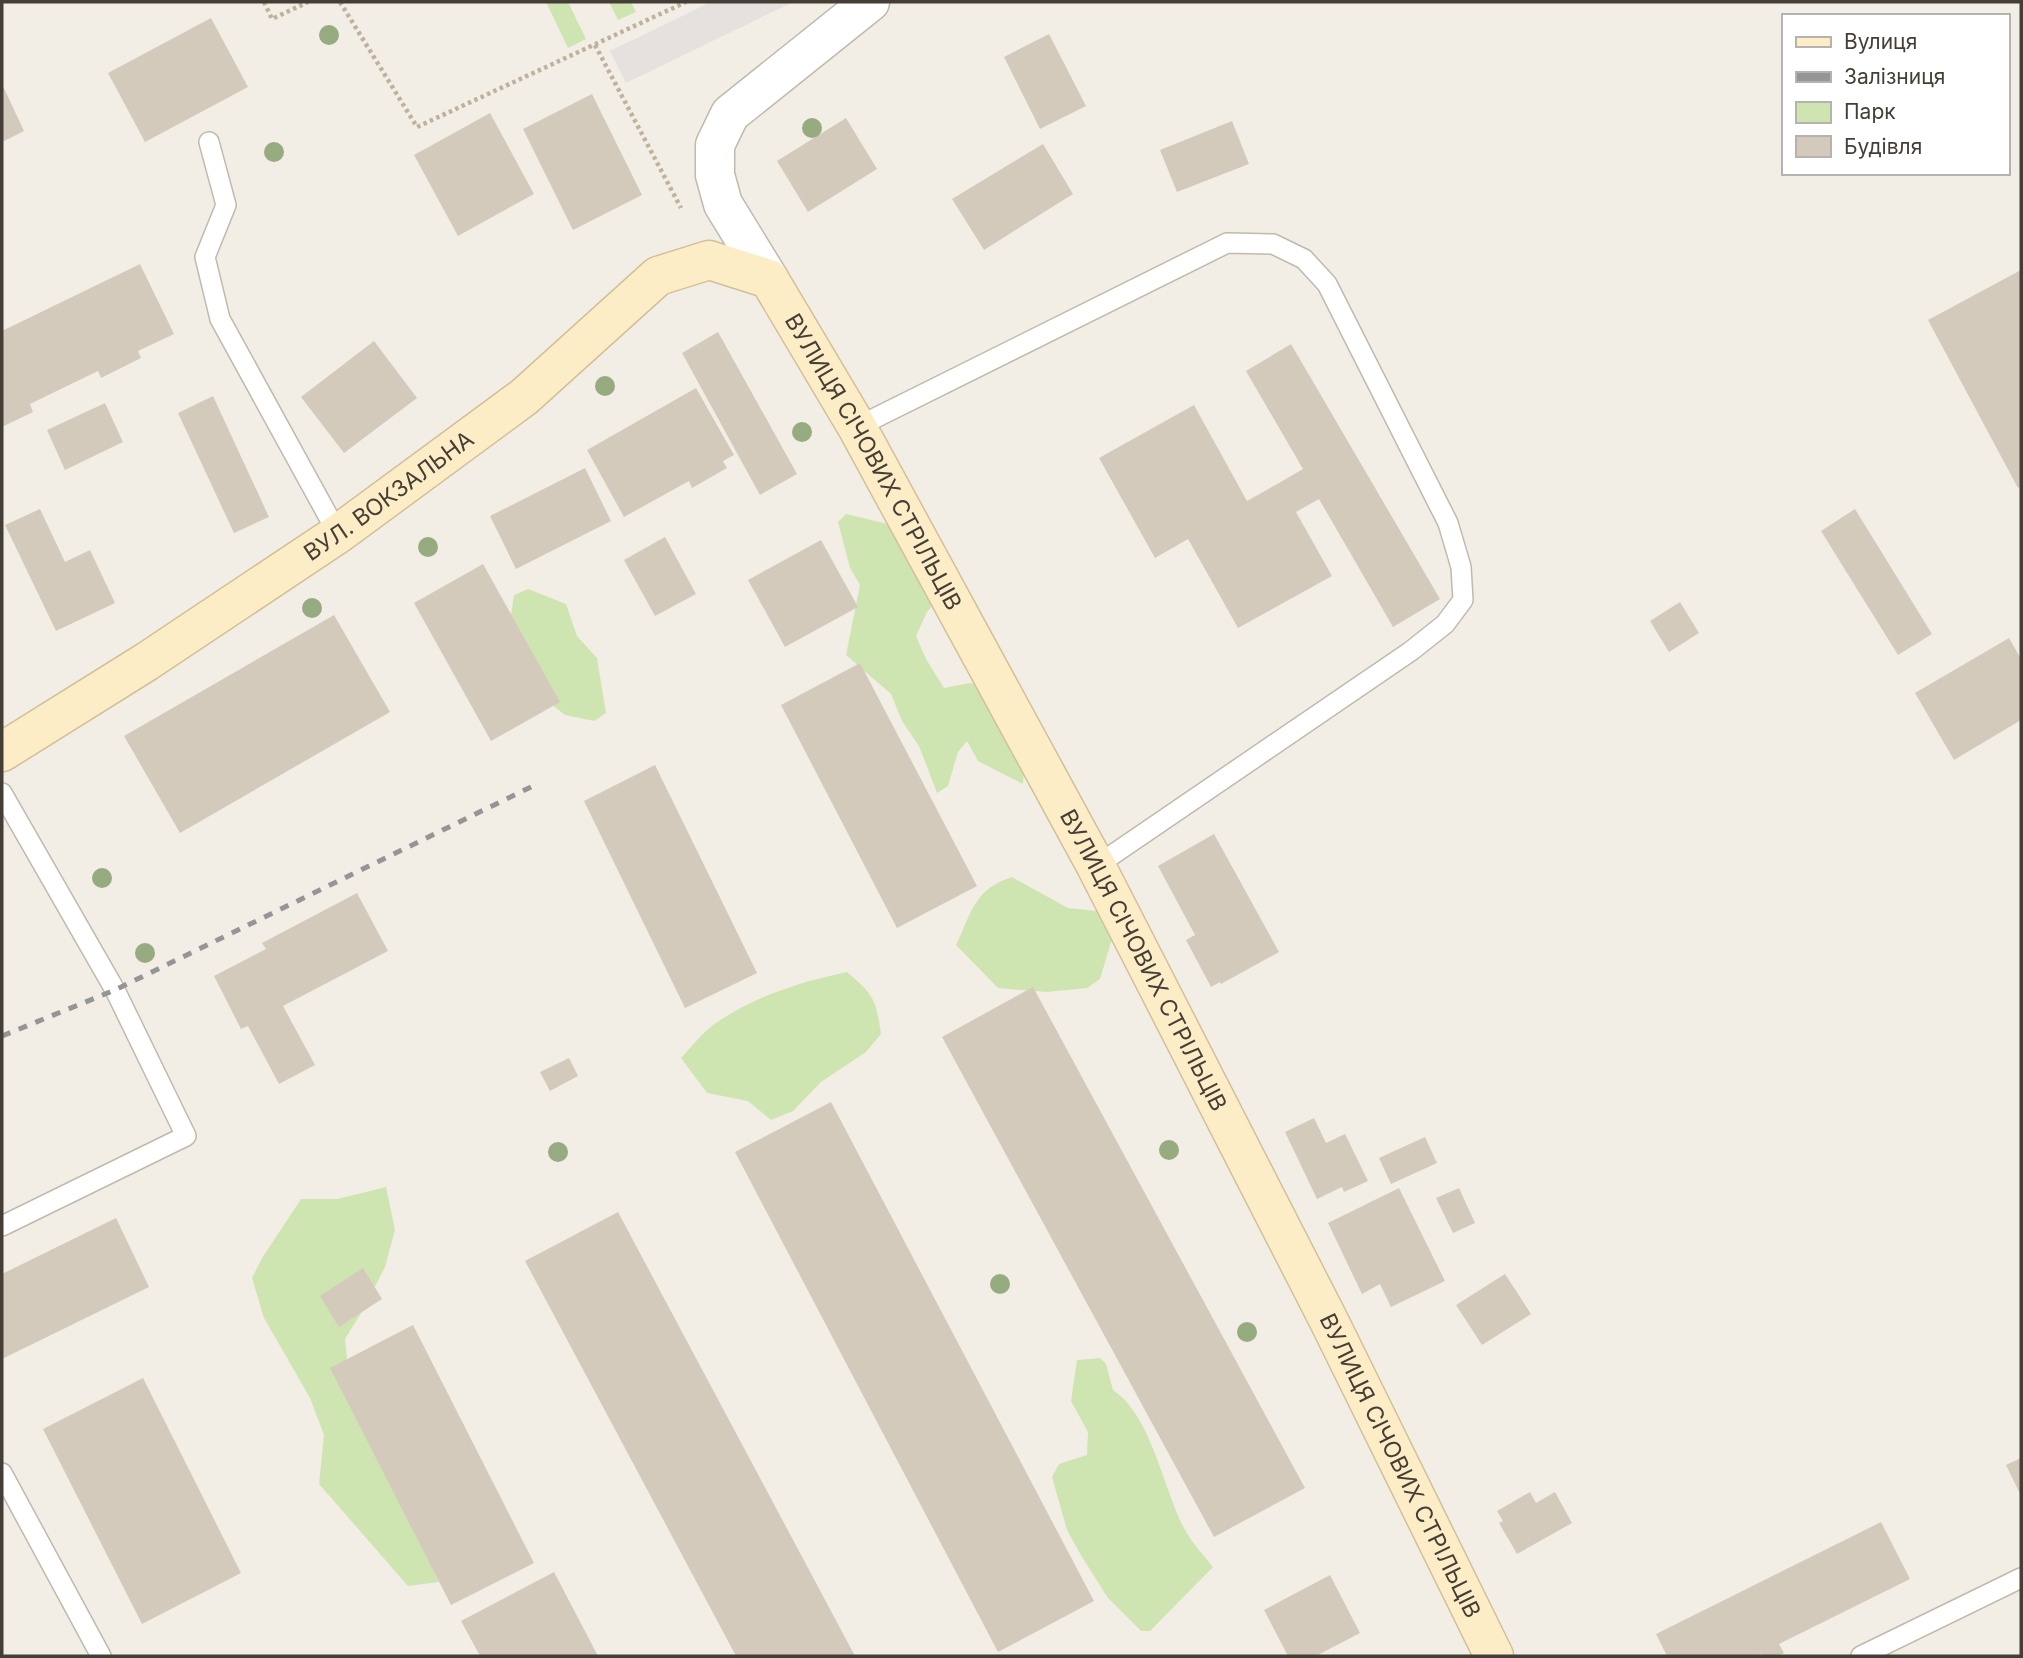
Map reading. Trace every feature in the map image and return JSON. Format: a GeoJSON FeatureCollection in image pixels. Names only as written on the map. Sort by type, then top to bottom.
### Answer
{"type":"FeatureCollection","features":[{"type":"Feature","properties":{"kind":"street"},"geometry":{"type":"LineString","coordinates":[[769,279],[723,204],[715,175],[715,145],[730,114],[870,2]]}},
{"type":"Feature","properties":{"kind":"street"},"geometry":{"type":"LineString","coordinates":[[709,260],[769,279]]}},
{"type":"Feature","properties":{"kind":"street","name":"ВУЛ. ВОКЗАЛЬНА"},"geometry":{"type":"LineString","coordinates":[[2,752],[146,662],[338,534],[524,397],[658,276],[709,260]]}},
{"type":"Feature","properties":{"kind":"street","name":"ВУЛИЦЯ СІЧОВИХ СТРІЛЬЦІВ"},"geometry":{"type":"LineString","coordinates":[[769,279],[856,427],[1096,866],[1329,1321],[1494,1656]]}},
{"type":"Feature","properties":{"kind":"lane"},"geometry":{"type":"LineString","coordinates":[[209,142],[226,205],[205,257],[220,319],[338,534]]}},
{"type":"Feature","properties":{"kind":"lane"},"geometry":{"type":"LineString","coordinates":[[856,427],[1227,243],[1273,244],[1304,259],[1327,284],[1448,523],[1461,567],[1463,600],[1445,624],[1411,651],[1096,866]]}},
{"type":"Feature","properties":{"kind":"lane"},"geometry":{"type":"LineString","coordinates":[[2,793],[115,990],[186,1136],[2,1226]]}},
{"type":"Feature","properties":{"kind":"lane"},"geometry":{"type":"LineString","coordinates":[[2,1473],[101,1656]]}},
{"type":"Feature","properties":{"kind":"lane"},"geometry":{"type":"LineString","coordinates":[[1861,1656],[2021,1578]]}},
{"type":"Feature","properties":{"kind":"path"},"geometry":{"type":"LineString","coordinates":[[264,2],[272,19],[308,2]]}},
{"type":"Feature","properties":{"kind":"path"},"geometry":{"type":"LineString","coordinates":[[340,2],[417,127],[686,2]]}},
{"type":"Feature","properties":{"kind":"path"},"geometry":{"type":"LineString","coordinates":[[594,45],[709,260]]}},
{"type":"Feature","properties":{"kind":"green space"},"geometry":{"type":"Polygon","coordinates":[[[546,2],[568,2],[586,39],[568,48],[546,2]]]}},
{"type":"Feature","properties":{"kind":"green space"},"geometry":{"type":"Polygon","coordinates":[[[609,2],[631,2],[636,12],[618,20],[609,2]]]}},
{"type":"Feature","properties":{"kind":"green space"},"geometry":{"type":"Polygon","coordinates":[[[846,514],[888,524],[940,596],[927,612],[916,636],[926,659],[944,688],[970,683],[985,686],[1025,754],[1023,784],[978,761],[967,741],[958,752],[948,786],[937,793],[919,746],[902,721],[891,694],[846,655],[860,585],[850,568],[838,522],[846,514]]]}},
{"type":"Feature","properties":{"kind":"green space"},"geometry":{"type":"Polygon","coordinates":[[[528,589],[566,604],[577,636],[597,658],[606,713],[594,721],[565,715],[541,696],[509,628],[514,595],[528,589]]]}},
{"type":"Feature","properties":{"kind":"green space"},"geometry":{"type":"Polygon","coordinates":[[[1012,877],[1068,908],[1106,912],[1112,939],[1100,979],[1087,988],[1047,992],[998,988],[956,945],[982,895],[999,882],[1012,877]]]}},
{"type":"Feature","properties":{"kind":"green space"},"geometry":{"type":"Polygon","coordinates":[[[847,972],[863,986],[872,999],[881,1034],[866,1052],[821,1082],[793,1111],[771,1120],[748,1101],[707,1093],[681,1058],[711,1027],[746,1005],[795,985],[847,972]]]}},
{"type":"Feature","properties":{"kind":"green space"},"geometry":{"type":"Polygon","coordinates":[[[386,1187],[395,1230],[385,1267],[345,1339],[350,1385],[439,1582],[408,1586],[319,1484],[324,1435],[310,1398],[264,1318],[252,1278],[301,1199],[337,1199],[386,1187]]]}},
{"type":"Feature","properties":{"kind":"green space"},"geometry":{"type":"Polygon","coordinates":[[[1100,1358],[1106,1364],[1113,1390],[1126,1401],[1147,1434],[1184,1528],[1213,1567],[1150,1631],[1141,1631],[1108,1598],[1067,1530],[1052,1477],[1059,1464],[1087,1455],[1088,1432],[1071,1401],[1077,1360],[1100,1358]]]}},
{"type":"Feature","properties":{"kind":"shaded area"},"geometry":{"type":"Polygon","coordinates":[[[711,2],[793,2],[626,83],[610,51],[711,2]]]}},
{"type":"Feature","properties":{"kind":"building"},"geometry":{"type":"Polygon","coordinates":[[[211,18],[248,87],[145,142],[108,73],[211,18]]]}},
{"type":"Feature","properties":{"kind":"building"},"geometry":{"type":"Polygon","coordinates":[[[1049,34],[1086,106],[1040,129],[1004,57],[1049,34]]]}},
{"type":"Feature","properties":{"kind":"building"},"geometry":{"type":"Polygon","coordinates":[[[2,84],[24,131],[2,142],[2,84]]]}},
{"type":"Feature","properties":{"kind":"building"},"geometry":{"type":"Polygon","coordinates":[[[592,94],[642,195],[573,230],[523,129],[592,94]]]}},
{"type":"Feature","properties":{"kind":"building"},"geometry":{"type":"Polygon","coordinates":[[[490,113],[534,194],[458,236],[414,155],[490,113]]]}},
{"type":"Feature","properties":{"kind":"building"},"geometry":{"type":"Polygon","coordinates":[[[846,118],[877,169],[808,212],[777,161],[846,118]]]}},
{"type":"Feature","properties":{"kind":"building"},"geometry":{"type":"Polygon","coordinates":[[[1232,121],[1249,164],[1177,192],[1160,150],[1232,121]]]}},
{"type":"Feature","properties":{"kind":"building"},"geometry":{"type":"Polygon","coordinates":[[[1043,144],[1073,194],[984,250],[952,199],[1043,144]]]}},
{"type":"Feature","properties":{"kind":"building"},"geometry":{"type":"Polygon","coordinates":[[[140,264],[174,334],[138,351],[141,358],[101,378],[98,371],[30,404],[33,412],[2,427],[2,331],[140,264]]]}},
{"type":"Feature","properties":{"kind":"building"},"geometry":{"type":"Polygon","coordinates":[[[2021,270],[2021,486],[2018,488],[1928,320],[2021,270]]]}},
{"type":"Feature","properties":{"kind":"building"},"geometry":{"type":"Polygon","coordinates":[[[718,332],[797,474],[760,495],[682,353],[718,332]]]}},
{"type":"Feature","properties":{"kind":"building"},"geometry":{"type":"Polygon","coordinates":[[[374,341],[417,398],[344,453],[301,397],[374,341]]]}},
{"type":"Feature","properties":{"kind":"building"},"geometry":{"type":"Polygon","coordinates":[[[1291,344],[1440,599],[1393,627],[1319,499],[1296,512],[1332,576],[1238,628],[1188,539],[1155,558],[1099,458],[1194,405],[1247,501],[1303,469],[1246,371],[1291,344]]]}},
{"type":"Feature","properties":{"kind":"building"},"geometry":{"type":"Polygon","coordinates":[[[696,388],[734,455],[723,461],[727,468],[692,488],[689,481],[624,517],[587,450],[696,388]]]}},
{"type":"Feature","properties":{"kind":"building"},"geometry":{"type":"Polygon","coordinates":[[[213,396],[269,517],[234,533],[178,413],[213,396]]]}},
{"type":"Feature","properties":{"kind":"building"},"geometry":{"type":"Polygon","coordinates":[[[105,403],[123,442],[65,470],[47,430],[105,403]]]}},
{"type":"Feature","properties":{"kind":"building"},"geometry":{"type":"Polygon","coordinates":[[[585,468],[611,521],[516,569],[490,516],[585,468]]]}},
{"type":"Feature","properties":{"kind":"building"},"geometry":{"type":"Polygon","coordinates":[[[40,509],[65,562],[90,550],[115,603],[56,631],[5,525],[40,509]]]}},
{"type":"Feature","properties":{"kind":"building"},"geometry":{"type":"Polygon","coordinates":[[[1855,509],[1932,634],[1898,655],[1821,531],[1855,509]]]}},
{"type":"Feature","properties":{"kind":"building"},"geometry":{"type":"Polygon","coordinates":[[[665,537],[696,594],[655,616],[624,560],[665,537]]]}},
{"type":"Feature","properties":{"kind":"building"},"geometry":{"type":"Polygon","coordinates":[[[821,540],[858,607],[785,647],[748,580],[821,540]]]}},
{"type":"Feature","properties":{"kind":"building"},"geometry":{"type":"Polygon","coordinates":[[[483,564],[560,702],[491,741],[414,603],[483,564]]]}},
{"type":"Feature","properties":{"kind":"building"},"geometry":{"type":"Polygon","coordinates":[[[1680,602],[1699,633],[1669,652],[1650,621],[1680,602]]]}},
{"type":"Feature","properties":{"kind":"building"},"geometry":{"type":"Polygon","coordinates":[[[334,615],[390,712],[180,833],[124,736],[334,615]]]}},
{"type":"Feature","properties":{"kind":"building"},"geometry":{"type":"Polygon","coordinates":[[[2009,638],[2021,659],[2021,720],[1954,760],[1915,693],[2009,638]]]}},
{"type":"Feature","properties":{"kind":"building"},"geometry":{"type":"Polygon","coordinates":[[[860,663],[977,886],[897,928],[781,705],[860,663]]]}},
{"type":"Feature","properties":{"kind":"building"},"geometry":{"type":"Polygon","coordinates":[[[655,765],[757,973],[685,1008],[584,801],[655,765]]]}},
{"type":"Feature","properties":{"kind":"building"},"geometry":{"type":"Polygon","coordinates":[[[1214,834],[1279,952],[1211,987],[1186,940],[1195,935],[1158,866],[1214,834]]]}},
{"type":"Feature","properties":{"kind":"building"},"geometry":{"type":"Polygon","coordinates":[[[357,893],[388,951],[283,1006],[315,1065],[279,1084],[248,1026],[241,1029],[214,976],[266,949],[262,943],[357,893]]]}},
{"type":"Feature","properties":{"kind":"building"},"geometry":{"type":"Polygon","coordinates":[[[1033,987],[1305,1488],[1214,1537],[942,1037],[1033,987]]]}},
{"type":"Feature","properties":{"kind":"building"},"geometry":{"type":"Polygon","coordinates":[[[569,1058],[578,1076],[550,1091],[540,1072],[569,1058]]]}},
{"type":"Feature","properties":{"kind":"building"},"geometry":{"type":"Polygon","coordinates":[[[831,1102],[1094,1601],[998,1652],[735,1152],[831,1102]]]}},
{"type":"Feature","properties":{"kind":"building"},"geometry":{"type":"Polygon","coordinates":[[[1314,1118],[1326,1143],[1345,1134],[1368,1181],[1344,1192],[1342,1187],[1317,1199],[1285,1132],[1314,1118]]]}},
{"type":"Feature","properties":{"kind":"building"},"geometry":{"type":"Polygon","coordinates":[[[1425,1137],[1437,1163],[1391,1184],[1379,1158],[1425,1137]]]}},
{"type":"Feature","properties":{"kind":"building"},"geometry":{"type":"Polygon","coordinates":[[[1399,1188],[1445,1281],[1391,1307],[1380,1284],[1362,1294],[1328,1223],[1399,1188]]]}},
{"type":"Feature","properties":{"kind":"building"},"geometry":{"type":"Polygon","coordinates":[[[1459,1188],[1475,1223],[1453,1233],[1436,1198],[1459,1188]]]}},
{"type":"Feature","properties":{"kind":"building"},"geometry":{"type":"Polygon","coordinates":[[[618,1212],[855,1656],[736,1656],[525,1261],[618,1212]]]}},
{"type":"Feature","properties":{"kind":"building"},"geometry":{"type":"Polygon","coordinates":[[[116,1218],[149,1287],[2,1359],[2,1274],[116,1218]]]}},
{"type":"Feature","properties":{"kind":"building"},"geometry":{"type":"Polygon","coordinates":[[[363,1268],[382,1299],[339,1327],[320,1296],[363,1268]]]}},
{"type":"Feature","properties":{"kind":"building"},"geometry":{"type":"Polygon","coordinates":[[[1505,1274],[1531,1314],[1482,1345],[1456,1305],[1505,1274]]]}},
{"type":"Feature","properties":{"kind":"building"},"geometry":{"type":"Polygon","coordinates":[[[413,1325],[534,1563],[451,1605],[330,1368],[413,1325]]]}},
{"type":"Feature","properties":{"kind":"building"},"geometry":{"type":"Polygon","coordinates":[[[143,1378],[241,1573],[142,1624],[43,1429],[143,1378]]]}},
{"type":"Feature","properties":{"kind":"building"},"geometry":{"type":"Polygon","coordinates":[[[2021,1458],[2021,1496],[2006,1465],[2021,1458]]]}},
{"type":"Feature","properties":{"kind":"building"},"geometry":{"type":"Polygon","coordinates":[[[1530,1492],[1536,1503],[1555,1492],[1572,1523],[1517,1554],[1499,1523],[1503,1521],[1497,1511],[1530,1492]]]}},
{"type":"Feature","properties":{"kind":"building"},"geometry":{"type":"Polygon","coordinates":[[[1881,1522],[1910,1579],[1779,1644],[1784,1653],[1778,1656],[1667,1656],[1656,1634],[1881,1522]]]}},
{"type":"Feature","properties":{"kind":"building"},"geometry":{"type":"Polygon","coordinates":[[[554,1572],[598,1656],[480,1656],[461,1621],[554,1572]]]}},
{"type":"Feature","properties":{"kind":"building"},"geometry":{"type":"Polygon","coordinates":[[[1330,1575],[1360,1633],[1316,1656],[1288,1656],[1264,1610],[1330,1575]]]}},
{"type":"Feature","properties":{"kind":"railway"},"geometry":{"type":"LineString","coordinates":[[2,1036],[115,990],[535,785]]}}]}
